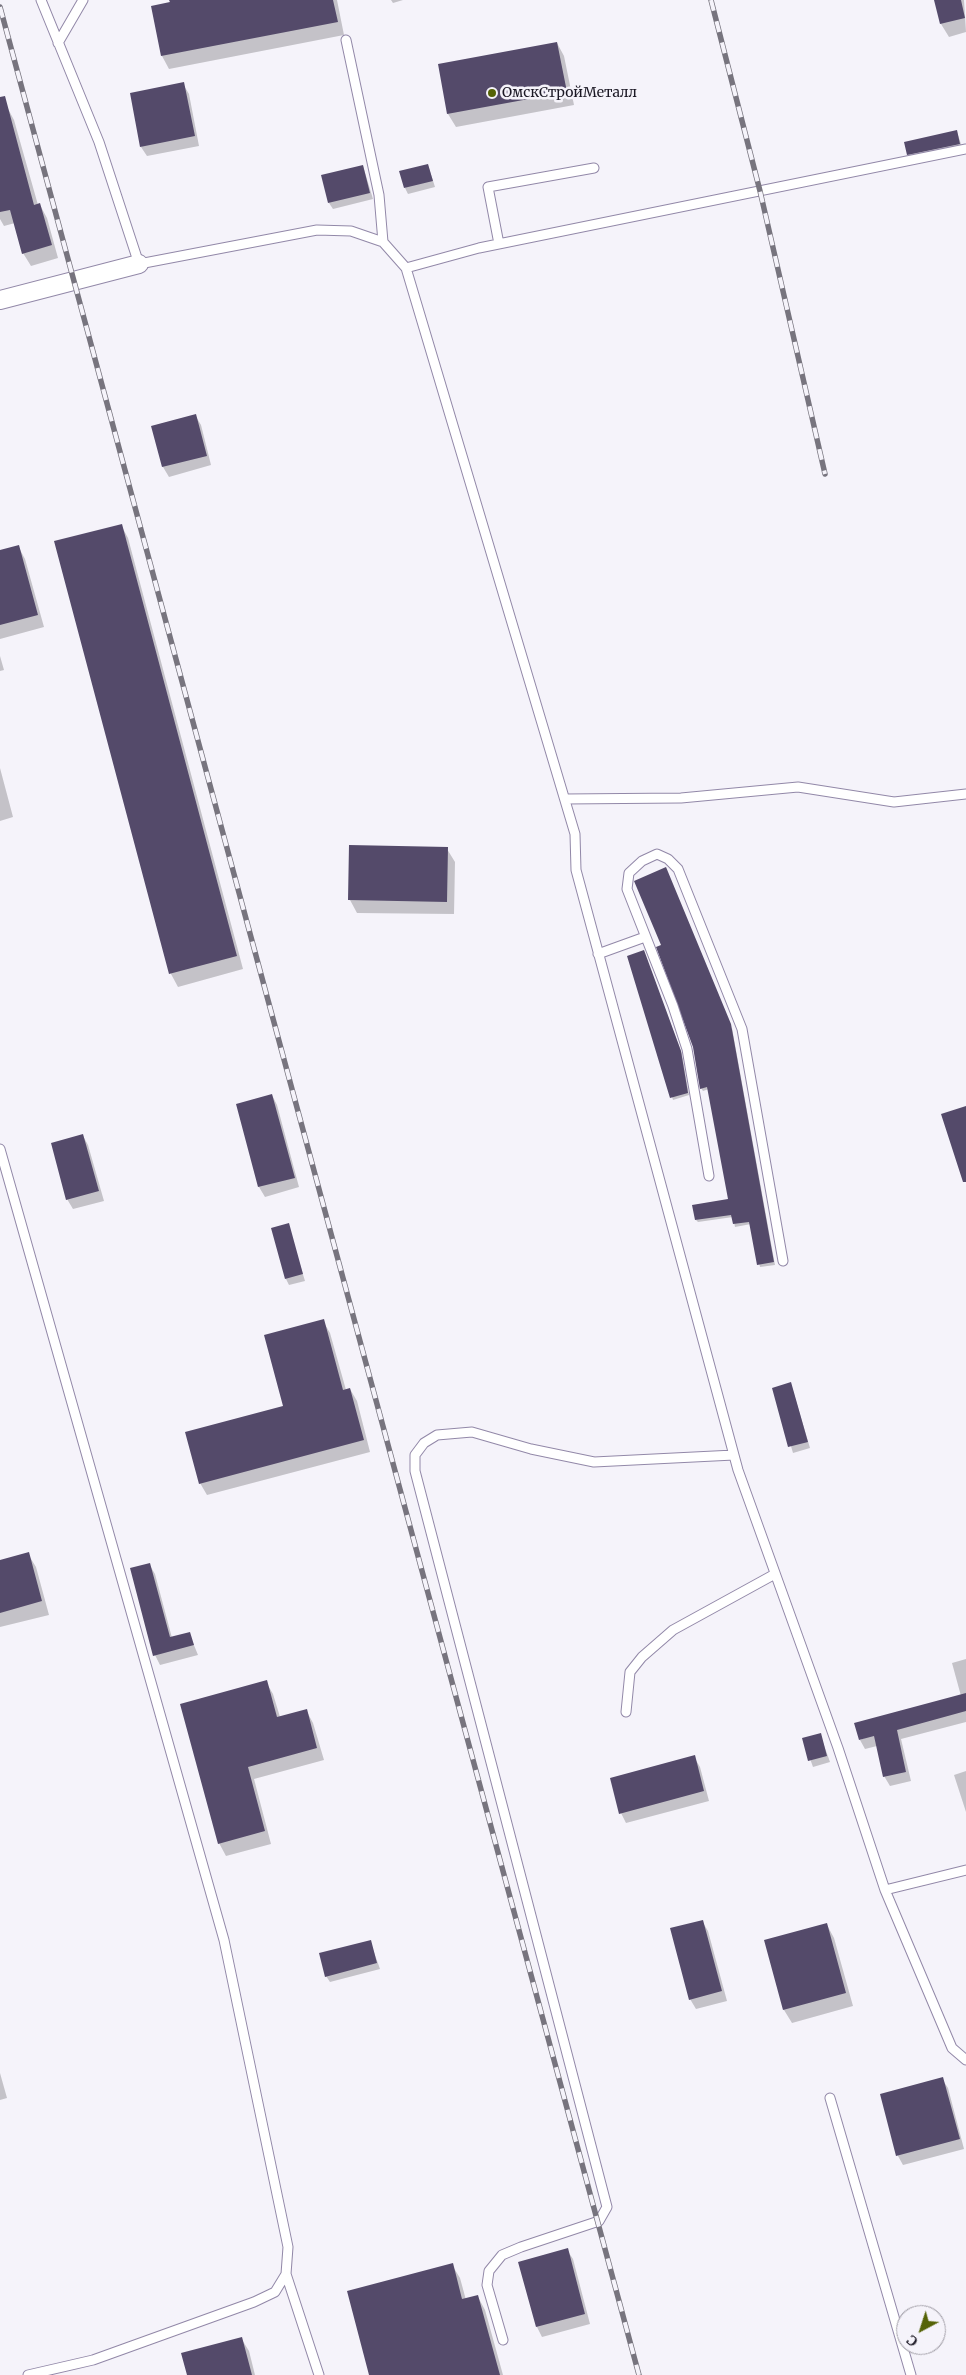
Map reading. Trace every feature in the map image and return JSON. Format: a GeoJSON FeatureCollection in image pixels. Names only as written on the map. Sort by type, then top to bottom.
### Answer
{"type":"FeatureCollection","features":[{"type":"Feature","properties":{"kind":"street"},"geometry":{"type":"LineString","coordinates":[[0,300],[138,264]]}},
{"type":"Feature","properties":{"kind":"lane"},"geometry":{"type":"LineString","coordinates":[[41,0],[99,142],[138,264],[317,230],[351,231],[383,242],[406,268],[565,799],[574,834],[576,870],[734,1455],[838,1748],[885,1890],[952,2048],[966,2060]]}},
{"type":"Feature","properties":{"kind":"lane"},"geometry":{"type":"LineString","coordinates":[[58,43],[83,0]]}},
{"type":"Feature","properties":{"kind":"lane"},"geometry":{"type":"LineString","coordinates":[[346,40],[379,194],[383,242]]}},
{"type":"Feature","properties":{"kind":"lane"},"geometry":{"type":"LineString","coordinates":[[406,268],[499,244],[966,149]]}},
{"type":"Feature","properties":{"kind":"lane"},"geometry":{"type":"LineString","coordinates":[[499,244],[488,187],[594,168]]}},
{"type":"Feature","properties":{"kind":"lane"},"geometry":{"type":"LineString","coordinates":[[565,799],[681,798],[798,787],[894,802],[966,794]]}},
{"type":"Feature","properties":{"kind":"lane"},"geometry":{"type":"LineString","coordinates":[[709,1176],[686,1049],[627,889],[629,873],[642,861],[657,854],[668,859],[678,869],[742,1029],[783,1262]]}},
{"type":"Feature","properties":{"kind":"lane"},"geometry":{"type":"LineString","coordinates":[[598,954],[646,937]]}},
{"type":"Feature","properties":{"kind":"lane"},"geometry":{"type":"LineString","coordinates":[[0,1149],[224,1940],[288,2247],[286,2274],[319,2375]]}},
{"type":"Feature","properties":{"kind":"lane"},"geometry":{"type":"LineString","coordinates":[[503,2340],[487,2285],[490,2271],[502,2255],[599,2222],[607,2207],[415,1470],[415,1455],[424,1443],[437,1435],[472,1432],[532,1449],[594,1462],[734,1455]]}},
{"type":"Feature","properties":{"kind":"lane"},"geometry":{"type":"LineString","coordinates":[[626,1712],[630,1672],[642,1657],[673,1630],[775,1574]]}},
{"type":"Feature","properties":{"kind":"lane"},"geometry":{"type":"LineString","coordinates":[[885,1890],[966,1870]]}},
{"type":"Feature","properties":{"kind":"lane"},"geometry":{"type":"LineString","coordinates":[[830,2098],[911,2375]]}},
{"type":"Feature","properties":{"kind":"lane"},"geometry":{"type":"LineString","coordinates":[[28,2375],[93,2360],[254,2302],[275,2292],[286,2274]]}},
{"type":"Feature","properties":{"kind":"building"},"geometry":{"type":"Polygon","coordinates":[[[169,0],[333,0],[338,22],[161,56],[151,6],[170,2],[169,0]]]}},
{"type":"Feature","properties":{"kind":"building"},"geometry":{"type":"Polygon","coordinates":[[[934,0],[961,0],[965,18],[940,24],[934,0]]]}},
{"type":"Feature","properties":{"kind":"building"},"geometry":{"type":"Polygon","coordinates":[[[557,42],[567,92],[447,114],[438,64],[557,42]]]}},
{"type":"Feature","properties":{"kind":"building"},"geometry":{"type":"Polygon","coordinates":[[[184,82],[195,136],[140,147],[130,93],[184,82]]]}},
{"type":"Feature","properties":{"kind":"building"},"geometry":{"type":"Polygon","coordinates":[[[5,96],[34,205],[40,203],[52,245],[22,254],[10,210],[0,212],[0,97],[5,96]]]}},
{"type":"Feature","properties":{"kind":"building"},"geometry":{"type":"Polygon","coordinates":[[[957,130],[960,144],[907,155],[904,142],[957,130]]]}},
{"type":"Feature","properties":{"kind":"building"},"geometry":{"type":"Polygon","coordinates":[[[428,164],[433,181],[404,188],[399,171],[428,164]]]}},
{"type":"Feature","properties":{"kind":"building"},"geometry":{"type":"Polygon","coordinates":[[[363,165],[370,193],[328,203],[321,175],[363,165]]]}},
{"type":"Feature","properties":{"kind":"building"},"geometry":{"type":"Polygon","coordinates":[[[196,414],[207,456],[162,467],[151,426],[196,414]]]}},
{"type":"Feature","properties":{"kind":"building"},"geometry":{"type":"Polygon","coordinates":[[[122,524],[237,956],[169,974],[54,541],[122,524]]]}},
{"type":"Feature","properties":{"kind":"building"},"geometry":{"type":"Polygon","coordinates":[[[19,545],[38,615],[0,625],[0,550],[19,545]]]}},
{"type":"Feature","properties":{"kind":"building"},"geometry":{"type":"Polygon","coordinates":[[[349,845],[448,847],[447,902],[348,900],[349,845]]]}},
{"type":"Feature","properties":{"kind":"building"},"geometry":{"type":"Polygon","coordinates":[[[666,867],[731,1024],[774,1262],[757,1265],[749,1222],[733,1224],[731,1215],[695,1220],[692,1205],[728,1199],[707,1087],[700,1089],[693,1047],[656,947],[661,945],[634,881],[666,867]]]}},
{"type":"Feature","properties":{"kind":"building"},"geometry":{"type":"Polygon","coordinates":[[[644,950],[681,1051],[688,1093],[670,1098],[627,956],[644,950]]]}},
{"type":"Feature","properties":{"kind":"building"},"geometry":{"type":"Polygon","coordinates":[[[272,1094],[295,1178],[258,1187],[236,1104],[272,1094]]]}},
{"type":"Feature","properties":{"kind":"building"},"geometry":{"type":"Polygon","coordinates":[[[966,1106],[966,1182],[963,1182],[941,1114],[966,1106]]]}},
{"type":"Feature","properties":{"kind":"building"},"geometry":{"type":"Polygon","coordinates":[[[83,1134],[99,1191],[66,1200],[51,1143],[83,1134]]]}},
{"type":"Feature","properties":{"kind":"building"},"geometry":{"type":"Polygon","coordinates":[[[289,1223],[303,1274],[285,1279],[271,1228],[289,1223]]]}},
{"type":"Feature","properties":{"kind":"building"},"geometry":{"type":"Polygon","coordinates":[[[324,1319],[343,1390],[350,1388],[364,1440],[199,1484],[185,1432],[283,1406],[264,1335],[324,1319]]]}},
{"type":"Feature","properties":{"kind":"building"},"geometry":{"type":"Polygon","coordinates":[[[791,1382],[808,1442],[788,1447],[772,1388],[791,1382]]]}},
{"type":"Feature","properties":{"kind":"building"},"geometry":{"type":"Polygon","coordinates":[[[29,1552],[42,1601],[0,1613],[0,1560],[29,1552]]]}},
{"type":"Feature","properties":{"kind":"building"},"geometry":{"type":"Polygon","coordinates":[[[150,1563],[170,1637],[190,1632],[194,1645],[153,1656],[130,1568],[150,1563]]]}},
{"type":"Feature","properties":{"kind":"building"},"geometry":{"type":"Polygon","coordinates":[[[267,1680],[277,1717],[307,1709],[317,1748],[248,1767],[265,1831],[218,1844],[180,1704],[267,1680]]]}},
{"type":"Feature","properties":{"kind":"building"},"geometry":{"type":"Polygon","coordinates":[[[966,1693],[966,1711],[897,1730],[906,1772],[883,1777],[874,1736],[859,1740],[854,1723],[966,1693]]]}},
{"type":"Feature","properties":{"kind":"building"},"geometry":{"type":"Polygon","coordinates":[[[821,1733],[827,1756],[808,1761],[802,1738],[821,1733]]]}},
{"type":"Feature","properties":{"kind":"building"},"geometry":{"type":"Polygon","coordinates":[[[695,1755],[704,1791],[619,1814],[610,1778],[695,1755]]]}},
{"type":"Feature","properties":{"kind":"building"},"geometry":{"type":"Polygon","coordinates":[[[703,1920],[722,1991],[689,2000],[670,1928],[703,1920]]]}},
{"type":"Feature","properties":{"kind":"building"},"geometry":{"type":"Polygon","coordinates":[[[827,1923],[846,1993],[783,2010],[764,1940],[827,1923]]]}},
{"type":"Feature","properties":{"kind":"building"},"geometry":{"type":"Polygon","coordinates":[[[371,1940],[377,1963],[325,1977],[319,1953],[371,1940]]]}},
{"type":"Feature","properties":{"kind":"building"},"geometry":{"type":"Polygon","coordinates":[[[943,2077],[960,2139],[896,2156],[880,2094],[943,2077]]]}},
{"type":"Feature","properties":{"kind":"building"},"geometry":{"type":"Polygon","coordinates":[[[568,2248],[585,2314],[536,2327],[518,2262],[568,2248]]]}},
{"type":"Feature","properties":{"kind":"building"},"geometry":{"type":"Polygon","coordinates":[[[453,2263],[462,2299],[478,2295],[500,2375],[369,2375],[347,2291],[453,2263]]]}},
{"type":"Feature","properties":{"kind":"building"},"geometry":{"type":"Polygon","coordinates":[[[242,2337],[252,2375],[187,2375],[181,2353],[242,2337]]]}},
{"type":"Feature","properties":{"kind":"railway"},"geometry":{"type":"LineString","coordinates":[[711,0],[760,191],[825,474]]}},
{"type":"Feature","properties":{"kind":"railway"},"geometry":{"type":"LineString","coordinates":[[0,7],[639,2375]]}},
{"type":"Feature","properties":{"kind":"place","name":"ОмскСтройМеталл"},"geometry":{"type":"Point","coordinates":[492,93]}}]}
